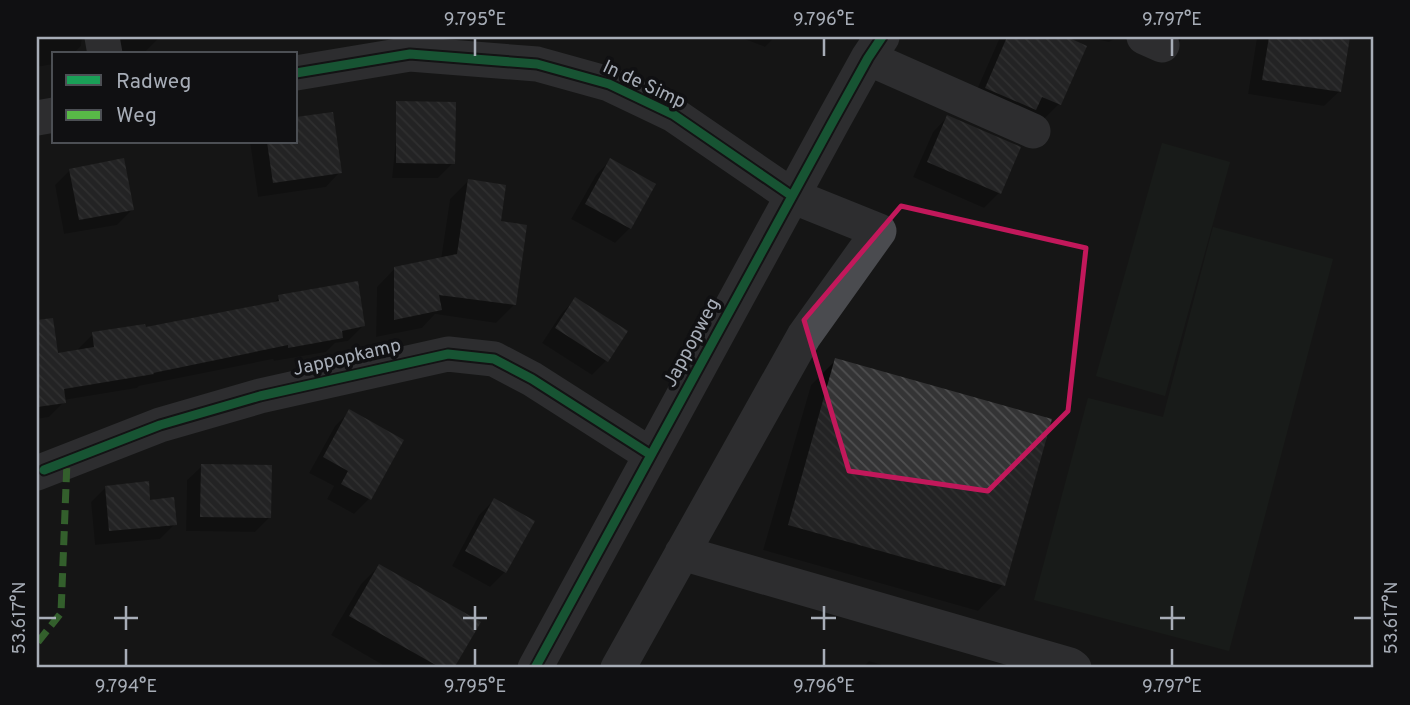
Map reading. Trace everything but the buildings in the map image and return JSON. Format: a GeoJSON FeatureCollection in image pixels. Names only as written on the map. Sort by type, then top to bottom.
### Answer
{"type":"FeatureCollection","features":[{"type":"Feature","properties":{"kind":"street","name":"In de Simp"},"geometry":{"type":"LineString","coordinates":[[298,72],[408,45],[541,50],[674,115],[792,196],[879,231],[804,336],[682,553]]}},
{"type":"Feature","properties":{"kind":"street"},"geometry":{"type":"LineString","coordinates":[[875,48],[1033,131]]}},
{"type":"Feature","properties":{"kind":"street","name":"Jappopweg"},"geometry":{"type":"LineString","coordinates":[[535,668],[875,48]]}},
{"type":"Feature","properties":{"kind":"street","name":"Jappopkamp"},"geometry":{"type":"LineString","coordinates":[[41,472],[160,425],[260,396],[448,354],[494,359],[532,379],[651,455]]}},
{"type":"Feature","properties":{"kind":"street"},"geometry":{"type":"LineString","coordinates":[[618,668],[682,553],[1073,668]]}},
{"type":"Feature","properties":{"kind":"highlighted area"},"geometry":{"type":"Polygon","coordinates":[[[901,206],[1086,248],[1068,411],[988,491],[849,471],[804,320],[901,206]]]}},
{"type":"Feature","properties":{"kind":"shaded area"},"geometry":{"type":"Polygon","coordinates":[[[1162,143],[1230,162],[1165,396],[1096,376],[1162,143]]]}},
{"type":"Feature","properties":{"kind":"shaded area"},"geometry":{"type":"Polygon","coordinates":[[[1213,227],[1333,259],[1229,651],[1034,600],[1088,398],[1163,417],[1213,227]]]}},
{"type":"Feature","properties":{"kind":"marked path"},"geometry":{"type":"LineString","coordinates":[[38,642],[61,613],[67,461]]}},
{"type":"Feature","properties":{"kind":"cycle path"},"geometry":{"type":"LineString","coordinates":[[535,668],[832,123],[882,37]]}},
{"type":"Feature","properties":{"kind":"cycle path"},"geometry":{"type":"LineString","coordinates":[[298,73],[410,54],[537,64],[609,84],[674,115],[792,196]]}},
{"type":"Feature","properties":{"kind":"cycle path"},"geometry":{"type":"LineString","coordinates":[[44,470],[160,425],[260,396],[448,354],[494,359],[532,379],[651,455]]}}]}
